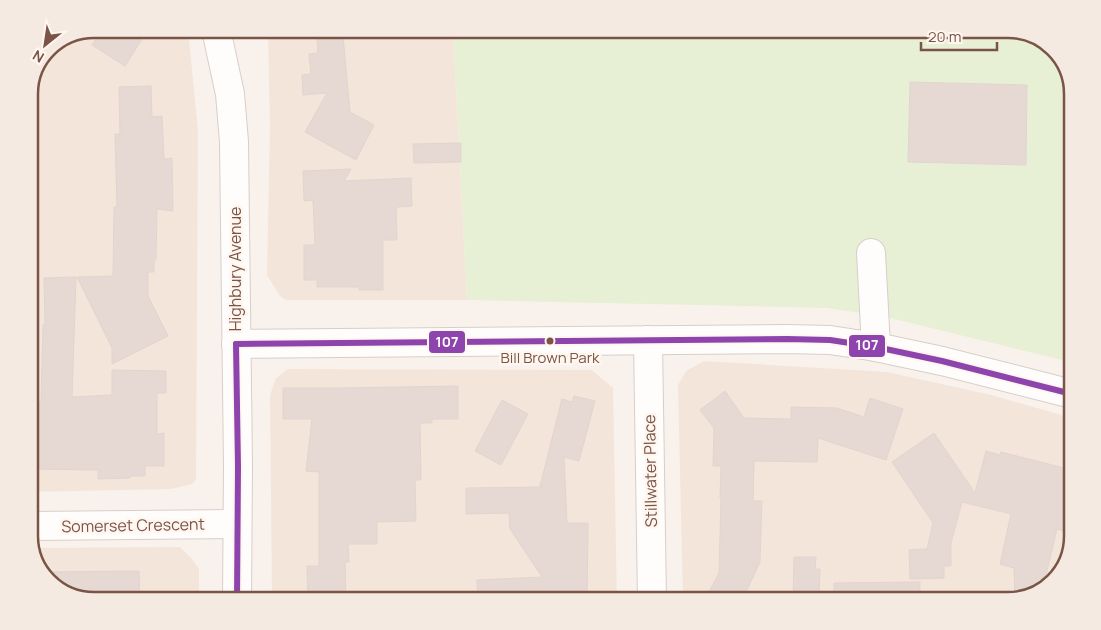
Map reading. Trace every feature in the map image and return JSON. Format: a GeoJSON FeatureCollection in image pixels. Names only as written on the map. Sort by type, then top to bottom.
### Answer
{"type":"FeatureCollection","features":[{"type":"Feature","properties":{"kind":"street","name":"Highbury Avenue"},"geometry":{"type":"LineString","coordinates":[[218,38],[230,94],[234,142],[238,592]]}},
{"type":"Feature","properties":{"kind":"street"},"geometry":{"type":"LineString","coordinates":[[871,253],[876,346]]}},
{"type":"Feature","properties":{"kind":"street","name":"Stillwater Place"},"geometry":{"type":"LineString","coordinates":[[648,340],[652,592]]}},
{"type":"Feature","properties":{"kind":"street"},"geometry":{"type":"LineString","coordinates":[[236,344],[830,340],[876,346],[1064,392]]}},
{"type":"Feature","properties":{"kind":"street","name":"Somerset Crescent"},"geometry":{"type":"LineString","coordinates":[[38,526],[237,524]]}},
{"type":"Feature","properties":{"kind":"shaded area"},"geometry":{"type":"Polygon","coordinates":[[[189,38],[198,131],[196,480],[192,484],[171,489],[38,492],[38,89],[42,70],[70,70],[70,43],[82,39],[189,38]]]}},
{"type":"Feature","properties":{"kind":"shaded area"},"geometry":{"type":"Polygon","coordinates":[[[268,38],[453,38],[467,300],[286,300],[280,296],[267,275],[270,127],[268,38]]]}},
{"type":"Feature","properties":{"kind":"shaded area"},"geometry":{"type":"Polygon","coordinates":[[[704,361],[887,372],[991,395],[1064,416],[1064,537],[1062,551],[1056,565],[1036,585],[1015,592],[683,592],[678,385],[686,371],[704,361]]]}},
{"type":"Feature","properties":{"kind":"shaded area"},"geometry":{"type":"Polygon","coordinates":[[[288,369],[592,370],[613,388],[617,592],[272,592],[270,395],[276,378],[288,369]]]}},
{"type":"Feature","properties":{"kind":"shaded area"},"geometry":{"type":"Polygon","coordinates":[[[180,547],[199,569],[199,592],[79,591],[59,581],[49,571],[40,555],[39,548],[180,547]]]}},
{"type":"Feature","properties":{"kind":"green space","name":"Bill Brown Park"},"geometry":{"type":"Polygon","coordinates":[[[453,38],[1015,38],[1022,39],[1042,49],[1052,59],[1061,75],[1063,89],[1064,360],[886,317],[827,308],[467,300],[453,38]]]}},
{"type":"Feature","properties":{"kind":"building"},"geometry":{"type":"Polygon","coordinates":[[[97,38],[142,39],[125,66],[92,45],[97,38]]]}},
{"type":"Feature","properties":{"kind":"building"},"geometry":{"type":"Polygon","coordinates":[[[343,38],[350,112],[374,125],[356,160],[305,132],[327,93],[303,95],[302,75],[311,74],[309,54],[318,53],[317,39],[343,38]]]}},
{"type":"Feature","properties":{"kind":"building"},"geometry":{"type":"Polygon","coordinates":[[[910,82],[1027,85],[1026,165],[908,162],[910,82]]]}},
{"type":"Feature","properties":{"kind":"building"},"geometry":{"type":"Polygon","coordinates":[[[151,86],[152,117],[162,116],[164,159],[172,158],[173,211],[157,209],[156,260],[154,260],[154,272],[148,272],[148,296],[168,336],[112,364],[112,348],[77,277],[113,276],[114,207],[117,207],[115,134],[120,134],[119,87],[151,86]]]}},
{"type":"Feature","properties":{"kind":"building"},"geometry":{"type":"Polygon","coordinates":[[[461,143],[461,162],[414,163],[413,144],[461,143]]]}},
{"type":"Feature","properties":{"kind":"building"},"geometry":{"type":"Polygon","coordinates":[[[351,169],[344,181],[411,178],[412,206],[396,207],[397,240],[383,240],[383,290],[359,290],[359,287],[317,287],[317,280],[304,280],[304,245],[315,245],[313,200],[304,201],[303,171],[351,169]]]}},
{"type":"Feature","properties":{"kind":"building"},"geometry":{"type":"Polygon","coordinates":[[[76,277],[72,397],[112,395],[112,370],[166,371],[166,393],[157,393],[157,434],[164,433],[164,466],[145,466],[145,476],[98,479],[98,470],[38,469],[38,402],[41,402],[43,325],[45,325],[44,278],[76,277]]]}},
{"type":"Feature","properties":{"kind":"building"},"geometry":{"type":"Polygon","coordinates":[[[458,386],[458,419],[432,419],[432,423],[420,423],[421,480],[415,480],[416,521],[377,522],[377,544],[348,544],[349,562],[345,562],[346,592],[308,592],[307,566],[319,566],[319,472],[306,471],[312,419],[283,419],[283,388],[458,386]]]}},
{"type":"Feature","properties":{"kind":"building"},"geometry":{"type":"Polygon","coordinates":[[[725,391],[744,418],[791,419],[791,407],[837,408],[864,417],[870,398],[903,409],[886,460],[818,438],[817,462],[754,461],[753,501],[762,501],[760,562],[746,592],[709,592],[719,573],[721,466],[713,466],[714,428],[700,410],[725,391]]]}},
{"type":"Feature","properties":{"kind":"building"},"geometry":{"type":"Polygon","coordinates":[[[574,396],[595,401],[579,461],[564,457],[567,523],[588,523],[587,592],[478,592],[477,580],[542,577],[510,529],[509,513],[466,514],[466,488],[542,487],[540,486],[562,399],[572,402],[574,396]]]}},
{"type":"Feature","properties":{"kind":"building"},"geometry":{"type":"Polygon","coordinates":[[[502,400],[528,414],[501,465],[475,451],[502,400]]]}},
{"type":"Feature","properties":{"kind":"building"},"geometry":{"type":"Polygon","coordinates":[[[934,433],[975,493],[986,451],[1000,455],[1001,452],[1064,468],[1064,531],[1057,529],[1045,578],[1036,585],[1015,592],[1014,568],[1000,564],[1011,514],[962,502],[951,543],[951,566],[944,566],[944,578],[910,579],[909,550],[927,549],[933,523],[892,462],[934,433]]]}},
{"type":"Feature","properties":{"kind":"building"},"geometry":{"type":"Polygon","coordinates":[[[794,557],[816,557],[815,569],[820,569],[819,592],[793,592],[794,557]]]}},
{"type":"Feature","properties":{"kind":"building"},"geometry":{"type":"Polygon","coordinates":[[[139,571],[140,592],[79,591],[65,585],[50,572],[139,571]]]}},
{"type":"Feature","properties":{"kind":"building"},"geometry":{"type":"Polygon","coordinates":[[[920,582],[920,592],[834,592],[834,583],[920,582]]]}},
{"type":"Feature","properties":{"kind":"transit line","name":"107"},"geometry":{"type":"LineString","coordinates":[[236,344],[830,340],[876,347],[942,361],[1064,392]]}},
{"type":"Feature","properties":{"kind":"transit line","name":"107"},"geometry":{"type":"LineString","coordinates":[[236,344],[237,592]]}},
{"type":"Feature","properties":{"kind":"place","name":"Bill Brown Park"},"geometry":{"type":"Point","coordinates":[550,341]}}]}
